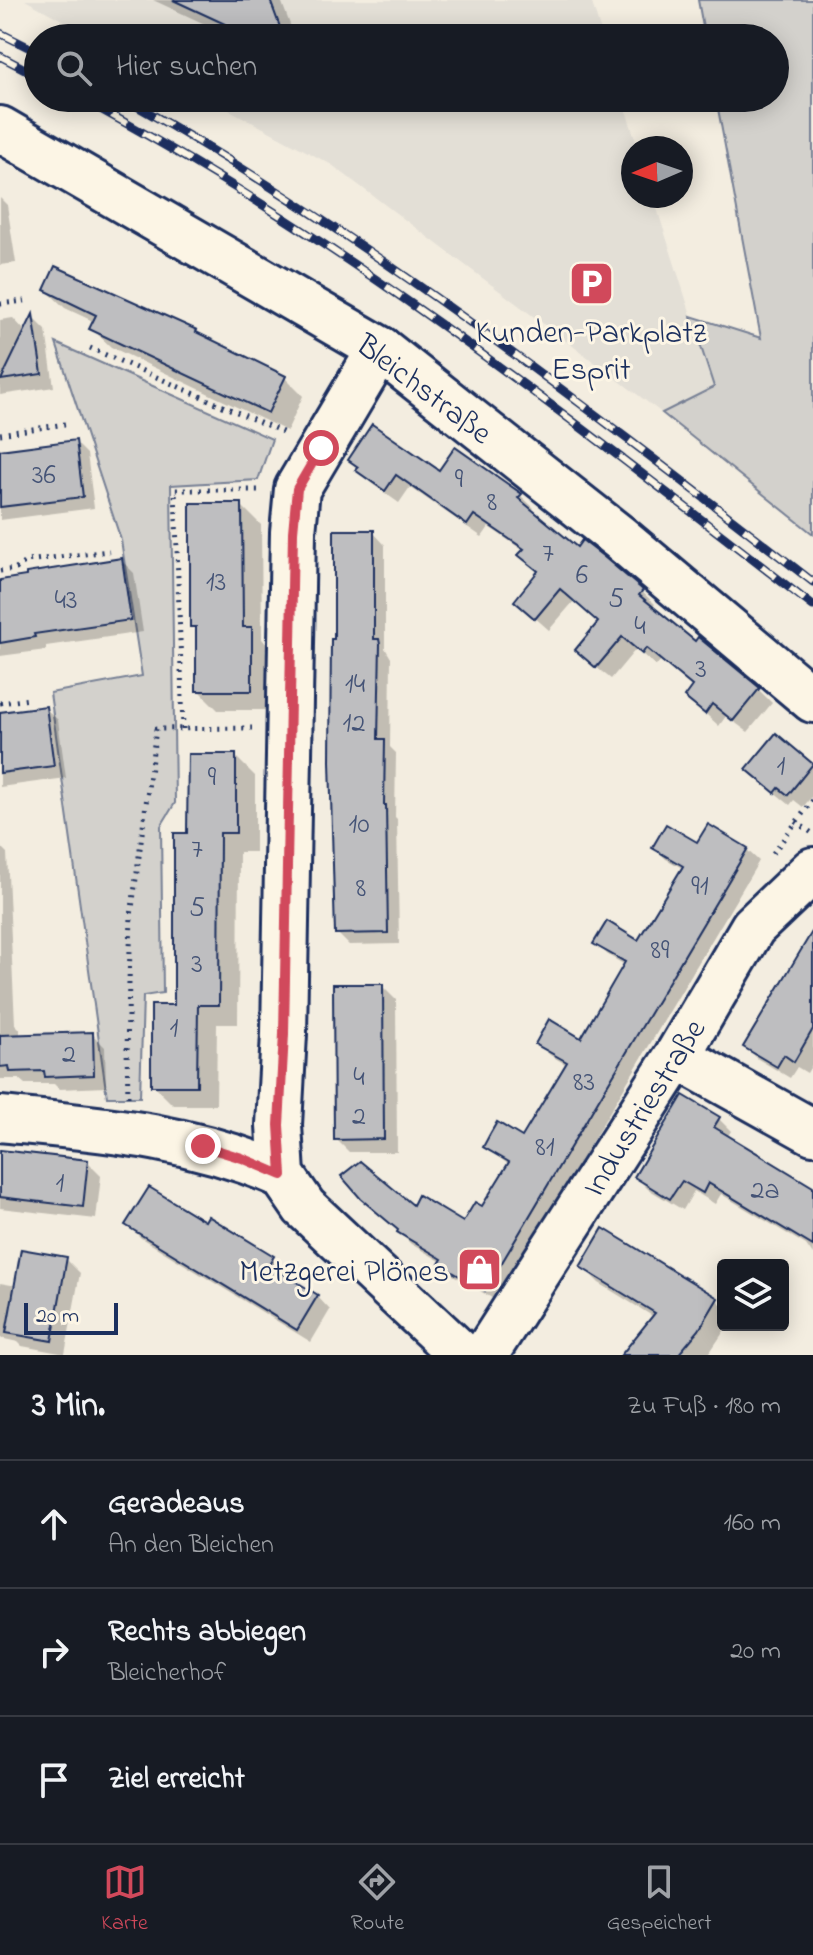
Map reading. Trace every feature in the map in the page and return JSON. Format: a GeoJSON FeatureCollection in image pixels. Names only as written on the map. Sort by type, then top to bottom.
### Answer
{"type":"FeatureCollection","features":[{"type":"Feature","properties":{"kind":"street","name":"Bleichstraße"},"geometry":{"type":"LineString","coordinates":[[0,129],[380,349],[620,538],[813,700]]}},
{"type":"Feature","properties":{"kind":"street"},"geometry":{"type":"LineString","coordinates":[[380,349],[297,489],[293,532],[284,1019],[279,1125],[282,1175],[304,1207],[462,1355]]}},
{"type":"Feature","properties":{"kind":"street","name":"Industriestraße"},"geometry":{"type":"LineString","coordinates":[[485,1355],[677,1056],[753,927],[813,870]]}},
{"type":"Feature","properties":{"kind":"street"},"geometry":{"type":"LineString","coordinates":[[677,1056],[813,1132]]}},
{"type":"Feature","properties":{"kind":"street"},"geometry":{"type":"LineString","coordinates":[[0,1119],[128,1131],[203,1146],[282,1175]]}},
{"type":"Feature","properties":{"kind":"path"},"geometry":{"type":"LineString","coordinates":[[0,304],[25,301]]}},
{"type":"Feature","properties":{"kind":"path"},"geometry":{"type":"LineString","coordinates":[[90,348],[321,448]]}},
{"type":"Feature","properties":{"kind":"path"},"geometry":{"type":"LineString","coordinates":[[0,434],[65,424]]}},
{"type":"Feature","properties":{"kind":"path"},"geometry":{"type":"LineString","coordinates":[[183,729],[175,490],[297,489]]}},
{"type":"Feature","properties":{"kind":"path"},"geometry":{"type":"LineString","coordinates":[[0,571],[16,569],[26,561],[109,551]]}},
{"type":"Feature","properties":{"kind":"path"},"geometry":{"type":"LineString","coordinates":[[0,703],[30,699]]}},
{"type":"Feature","properties":{"kind":"path"},"geometry":{"type":"LineString","coordinates":[[128,1131],[131,916],[156,729],[289,728]]}},
{"type":"Feature","properties":{"kind":"path"},"geometry":{"type":"LineString","coordinates":[[796,822],[813,834]]}},
{"type":"Feature","properties":{"kind":"shaded area"},"geometry":{"type":"Polygon","coordinates":[[[25,0],[591,0],[599,24],[69,24],[25,0]]]}},
{"type":"Feature","properties":{"kind":"shaded area"},"geometry":{"type":"Polygon","coordinates":[[[698,0],[813,0],[813,534],[662,413],[714,387],[691,316],[761,338],[719,112],[789,112],[789,24],[702,24],[698,0]]]}},
{"type":"Feature","properties":{"kind":"shaded area","name":"Kunden-Parkplatz Esprit"},"geometry":{"type":"Polygon","coordinates":[[[233,112],[626,112],[634,136],[621,136],[621,208],[657,208],[714,387],[662,413],[332,165],[233,112]]]}},
{"type":"Feature","properties":{"kind":"shaded area"},"geometry":{"type":"Polygon","coordinates":[[[56,343],[272,439],[258,480],[171,485],[175,803],[161,826],[163,993],[143,996],[140,1097],[107,1097],[50,693],[142,676],[121,540],[56,343]]]}},
{"type":"Feature","properties":{"kind":"building"},"geometry":{"type":"Polygon","coordinates":[[[173,0],[270,0],[279,24],[225,24],[173,0]]]}},
{"type":"Feature","properties":{"kind":"building"},"geometry":{"type":"Polygon","coordinates":[[[55,266],[197,330],[286,376],[268,413],[89,329],[96,315],[44,290],[55,266]]]}},
{"type":"Feature","properties":{"kind":"building"},"geometry":{"type":"Polygon","coordinates":[[[33,314],[42,374],[1,380],[33,314]]]}},
{"type":"Feature","properties":{"kind":"building"},"geometry":{"type":"Polygon","coordinates":[[[372,424],[439,470],[455,447],[522,494],[518,498],[577,547],[582,540],[604,557],[643,590],[639,595],[695,641],[698,637],[760,688],[733,721],[712,704],[705,714],[684,697],[692,686],[646,648],[642,654],[622,637],[596,668],[575,650],[598,622],[560,589],[535,619],[514,601],[538,571],[518,555],[524,549],[474,515],[467,525],[396,475],[385,491],[355,470],[358,467],[348,460],[372,424]]]}},
{"type":"Feature","properties":{"kind":"building"},"geometry":{"type":"Polygon","coordinates":[[[76,440],[83,497],[0,507],[0,450],[76,440]]]}},
{"type":"Feature","properties":{"kind":"building"},"geometry":{"type":"Polygon","coordinates":[[[190,503],[242,503],[243,627],[252,627],[252,691],[196,691],[196,627],[190,627],[190,503]]]}},
{"type":"Feature","properties":{"kind":"building"},"geometry":{"type":"Polygon","coordinates":[[[334,530],[374,530],[374,639],[379,639],[380,644],[378,739],[385,739],[388,933],[335,934],[330,761],[334,530]]]}},
{"type":"Feature","properties":{"kind":"building"},"geometry":{"type":"Polygon","coordinates":[[[122,558],[131,620],[34,634],[35,637],[0,643],[0,580],[122,558]]]}},
{"type":"Feature","properties":{"kind":"building"},"geometry":{"type":"Polygon","coordinates":[[[46,706],[54,766],[0,773],[0,712],[46,706]]]}},
{"type":"Feature","properties":{"kind":"building"},"geometry":{"type":"Polygon","coordinates":[[[776,733],[813,764],[788,795],[779,788],[775,793],[746,769],[776,733]]]}},
{"type":"Feature","properties":{"kind":"building"},"geometry":{"type":"Polygon","coordinates":[[[188,754],[236,754],[236,833],[220,833],[219,1005],[198,1005],[197,1086],[151,1086],[151,1005],[174,1005],[174,833],[187,833],[188,754]]]}},
{"type":"Feature","properties":{"kind":"building"},"geometry":{"type":"Polygon","coordinates":[[[666,824],[697,842],[708,824],[748,848],[485,1291],[439,1264],[442,1259],[397,1232],[341,1176],[360,1161],[413,1205],[418,1195],[463,1222],[475,1202],[482,1206],[509,1162],[483,1147],[497,1122],[522,1137],[567,1062],[535,1044],[549,1019],[581,1038],[625,962],[593,944],[607,921],[638,940],[683,866],[652,848],[666,824]]]}},
{"type":"Feature","properties":{"kind":"building"},"geometry":{"type":"Polygon","coordinates":[[[813,930],[813,1029],[794,1062],[784,1055],[777,1067],[743,1047],[813,930]]]}},
{"type":"Feature","properties":{"kind":"building"},"geometry":{"type":"Polygon","coordinates":[[[333,984],[383,984],[384,1139],[334,1140],[333,984]]]}},
{"type":"Feature","properties":{"kind":"building"},"geometry":{"type":"Polygon","coordinates":[[[93,1032],[94,1075],[45,1077],[44,1071],[10,1072],[9,1066],[0,1067],[0,1035],[93,1032]]]}},
{"type":"Feature","properties":{"kind":"building"},"geometry":{"type":"Polygon","coordinates":[[[683,1095],[720,1117],[714,1127],[813,1187],[813,1246],[708,1183],[703,1193],[682,1181],[670,1199],[634,1177],[683,1095]]]}},
{"type":"Feature","properties":{"kind":"building"},"geometry":{"type":"Polygon","coordinates":[[[0,1150],[88,1160],[83,1207],[0,1197],[0,1150]]]}},
{"type":"Feature","properties":{"kind":"building"},"geometry":{"type":"Polygon","coordinates":[[[149,1187],[205,1221],[208,1216],[274,1256],[269,1265],[318,1295],[297,1330],[125,1225],[149,1187]]]}},
{"type":"Feature","properties":{"kind":"building"},"geometry":{"type":"Polygon","coordinates":[[[603,1228],[717,1300],[699,1330],[678,1355],[621,1355],[655,1313],[580,1267],[603,1228]]]}},
{"type":"Feature","properties":{"kind":"building"},"geometry":{"type":"Polygon","coordinates":[[[21,1249],[67,1257],[52,1341],[6,1333],[21,1249]]]}},
{"type":"Feature","properties":{"kind":"railway"},"geometry":{"type":"LineString","coordinates":[[0,33],[24,45]]}},
{"type":"Feature","properties":{"kind":"railway"},"geometry":{"type":"LineString","coordinates":[[0,56],[24,69]]}},
{"type":"Feature","properties":{"kind":"railway"},"geometry":{"type":"LineString","coordinates":[[105,112],[272,211],[366,272],[547,402],[813,606]]}},
{"type":"Feature","properties":{"kind":"railway"},"geometry":{"type":"LineString","coordinates":[[147,112],[214,151],[391,266],[562,390],[813,582]]}},
{"type":"Feature","properties":{"kind":"place","name":"Kunden-Parkplatz Esprit"},"geometry":{"type":"Point","coordinates":[591,284]}},
{"type":"Feature","properties":{"kind":"place","name":"Metzgerei Plönes"},"geometry":{"type":"Point","coordinates":[480,1270]}},
{"type":"Feature","properties":{"kind":"route"},"geometry":{"type":"LineString","coordinates":[[203,1146],[282,1175],[279,1125],[284,1034],[293,532],[297,489],[321,448]]}}]}
